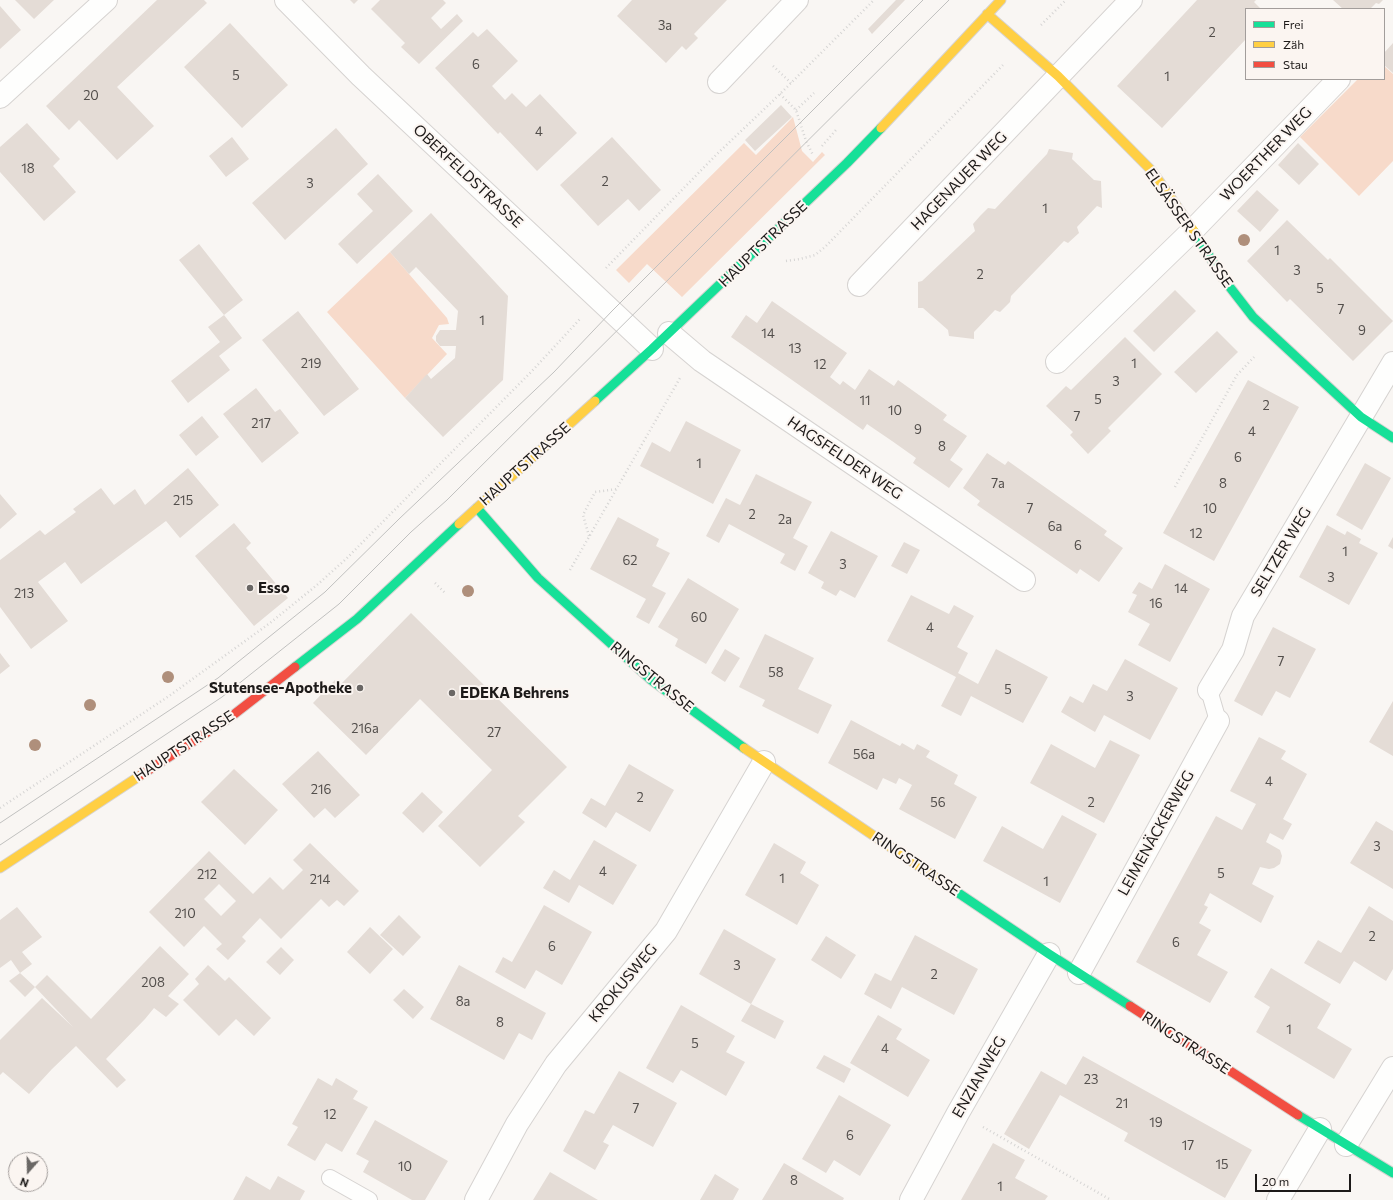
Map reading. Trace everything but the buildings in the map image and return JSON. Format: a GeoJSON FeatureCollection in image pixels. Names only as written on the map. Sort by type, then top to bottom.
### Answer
{"type":"FeatureCollection","features":[{"type":"Feature","properties":{"kind":"street"},"geometry":{"type":"LineString","coordinates":[[0,97],[106,0]]}},
{"type":"Feature","properties":{"kind":"street","name":"OBERFELDSTRASSE"},"geometry":{"type":"LineString","coordinates":[[286,0],[361,76],[593,293],[660,341]]}},
{"type":"Feature","properties":{"kind":"street"},"geometry":{"type":"LineString","coordinates":[[719,82],[797,0]]}},
{"type":"Feature","properties":{"kind":"street","name":"HAUPTSTRASSE"},"geometry":{"type":"LineString","coordinates":[[0,868],[228,719],[357,619],[660,341],[847,163],[1001,0]]}},
{"type":"Feature","properties":{"kind":"street","name":"HAGENAUER WEG"},"geometry":{"type":"LineString","coordinates":[[860,285],[1131,0]]}},
{"type":"Feature","properties":{"kind":"street","name":"ELSÄSSER STRASSE"},"geometry":{"type":"LineString","coordinates":[[987,14],[1058,76],[1152,171],[1193,230],[1222,277],[1253,317],[1361,417],[1393,438]]}},
{"type":"Feature","properties":{"kind":"street","name":"WOERTHER WEG"},"geometry":{"type":"LineString","coordinates":[[1057,362],[1193,230],[1338,80]]}},
{"type":"Feature","properties":{"kind":"street","name":"HAGSFELDER WEG"},"geometry":{"type":"LineString","coordinates":[[660,341],[702,362],[1024,580]]}},
{"type":"Feature","properties":{"kind":"street","name":"SELTZER WEG"},"geometry":{"type":"LineString","coordinates":[[1209,690],[1233,650],[1243,616],[1393,363]]}},
{"type":"Feature","properties":{"kind":"street","name":"RINGSTRASSE"},"geometry":{"type":"LineString","coordinates":[[477,508],[538,578],[650,679],[764,762],[1079,974],[1320,1129],[1393,1172]]}},
{"type":"Feature","properties":{"kind":"street","name":"LEIMENÄCKERWEG"},"geometry":{"type":"LineString","coordinates":[[1079,974],[1218,720]]}},
{"type":"Feature","properties":{"kind":"street","name":"KROKUSWEG"},"geometry":{"type":"LineString","coordinates":[[476,1200],[517,1124],[556,1064],[666,931],[764,762]]}},
{"type":"Feature","properties":{"kind":"street","name":"ENZIANWEG"},"geometry":{"type":"LineString","coordinates":[[911,1200],[958,1113],[1049,954]]}},
{"type":"Feature","properties":{"kind":"street"},"geometry":{"type":"LineString","coordinates":[[1346,1145],[1393,1068]]}},
{"type":"Feature","properties":{"kind":"street"},"geometry":{"type":"LineString","coordinates":[[1278,1200],[1320,1129]]}},
{"type":"Feature","properties":{"kind":"lane","name":"LEIMENÄCKERWEG"},"geometry":{"type":"LineString","coordinates":[[1209,690],[1218,720]]}},
{"type":"Feature","properties":{"kind":"lane"},"geometry":{"type":"LineString","coordinates":[[330,1178],[369,1200]]}},
{"type":"Feature","properties":{"kind":"path"},"geometry":{"type":"LineString","coordinates":[[0,808],[169,696],[270,623],[317,585],[346,559],[532,371],[593,293],[716,155],[780,94],[874,0]]}},
{"type":"Feature","properties":{"kind":"path"},"geometry":{"type":"LineString","coordinates":[[784,261],[815,255],[825,247],[1066,0]]}},
{"type":"Feature","properties":{"kind":"path"},"geometry":{"type":"LineString","coordinates":[[796,110],[814,93]]}},
{"type":"Feature","properties":{"kind":"path"},"geometry":{"type":"LineString","coordinates":[[780,94],[796,110],[812,156],[836,130]]}},
{"type":"Feature","properties":{"kind":"path"},"geometry":{"type":"LineString","coordinates":[[1175,487],[1237,375],[1273,336]]}},
{"type":"Feature","properties":{"kind":"path"},"geometry":{"type":"LineString","coordinates":[[556,595],[684,371],[660,341]]}},
{"type":"Feature","properties":{"kind":"path"},"geometry":{"type":"LineString","coordinates":[[590,536],[583,515],[596,492],[616,489]]}},
{"type":"Feature","properties":{"kind":"path"},"geometry":{"type":"LineString","coordinates":[[958,1113],[1111,1200]]}},
{"type":"Feature","properties":{"kind":"shaded area"},"geometry":{"type":"Polygon","coordinates":[[[1385,67],[1393,74],[1393,161],[1359,196],[1300,137],[1357,80],[1385,80],[1385,67]]]}},
{"type":"Feature","properties":{"kind":"shaded area"},"geometry":{"type":"Polygon","coordinates":[[[793,117],[802,151],[813,162],[822,152],[825,155],[682,297],[647,264],[629,283],[616,270],[744,143],[756,155],[793,117]]]}},
{"type":"Feature","properties":{"kind":"shaded area"},"geometry":{"type":"Polygon","coordinates":[[[390,252],[447,318],[449,324],[439,325],[432,338],[447,354],[405,398],[327,312],[390,252]]]}},
{"type":"Feature","properties":{"kind":"tram line"},"geometry":{"type":"LineString","coordinates":[[0,823],[218,678],[325,592],[399,519],[554,372],[612,311],[923,0]]}},
{"type":"Feature","properties":{"kind":"tram line"},"geometry":{"type":"LineString","coordinates":[[0,845],[222,697],[339,604],[411,532],[447,500],[949,0]]}},
{"type":"Feature","properties":{"kind":"traffic: fast"},"geometry":{"type":"LineString","coordinates":[[595,401],[652,349],[847,163],[881,128]]}},
{"type":"Feature","properties":{"kind":"traffic: fast"},"geometry":{"type":"LineString","coordinates":[[1194,231],[1222,277],[1253,317],[1361,417],[1393,438]]}},
{"type":"Feature","properties":{"kind":"traffic: fast"},"geometry":{"type":"LineString","coordinates":[[477,508],[538,578],[650,679],[744,748]]}},
{"type":"Feature","properties":{"kind":"traffic: fast"},"geometry":{"type":"LineString","coordinates":[[295,667],[357,619],[459,524]]}},
{"type":"Feature","properties":{"kind":"traffic: fast"},"geometry":{"type":"LineString","coordinates":[[945,884],[1130,1006]]}},
{"type":"Feature","properties":{"kind":"traffic: fast"},"geometry":{"type":"LineString","coordinates":[[1298,1115],[1393,1173]]}},
{"type":"Feature","properties":{"kind":"traffic: slow"},"geometry":{"type":"LineString","coordinates":[[881,128],[1001,0]]}},
{"type":"Feature","properties":{"kind":"traffic: slow"},"geometry":{"type":"LineString","coordinates":[[987,14],[1058,76],[1152,171],[1194,231]]}},
{"type":"Feature","properties":{"kind":"traffic: slow"},"geometry":{"type":"LineString","coordinates":[[459,524],[595,401]]}},
{"type":"Feature","properties":{"kind":"traffic: slow"},"geometry":{"type":"LineString","coordinates":[[744,748],[945,884]]}},
{"type":"Feature","properties":{"kind":"traffic: slow"},"geometry":{"type":"LineString","coordinates":[[0,868],[141,775]]}},
{"type":"Feature","properties":{"kind":"traffic: jam"},"geometry":{"type":"LineString","coordinates":[[141,775],[228,719],[295,667]]}},
{"type":"Feature","properties":{"kind":"traffic: jam"},"geometry":{"type":"LineString","coordinates":[[1130,1006],[1298,1115]]}},
{"type":"Feature","properties":{"kind":"place","name":"Esso"},"geometry":{"type":"Point","coordinates":[250,588]}},
{"type":"Feature","properties":{"kind":"place","name":"Stutensee-Apotheke"},"geometry":{"type":"Point","coordinates":[360,688]}},
{"type":"Feature","properties":{"kind":"place","name":"EDEKA Behrens"},"geometry":{"type":"Point","coordinates":[452,693]}}]}
